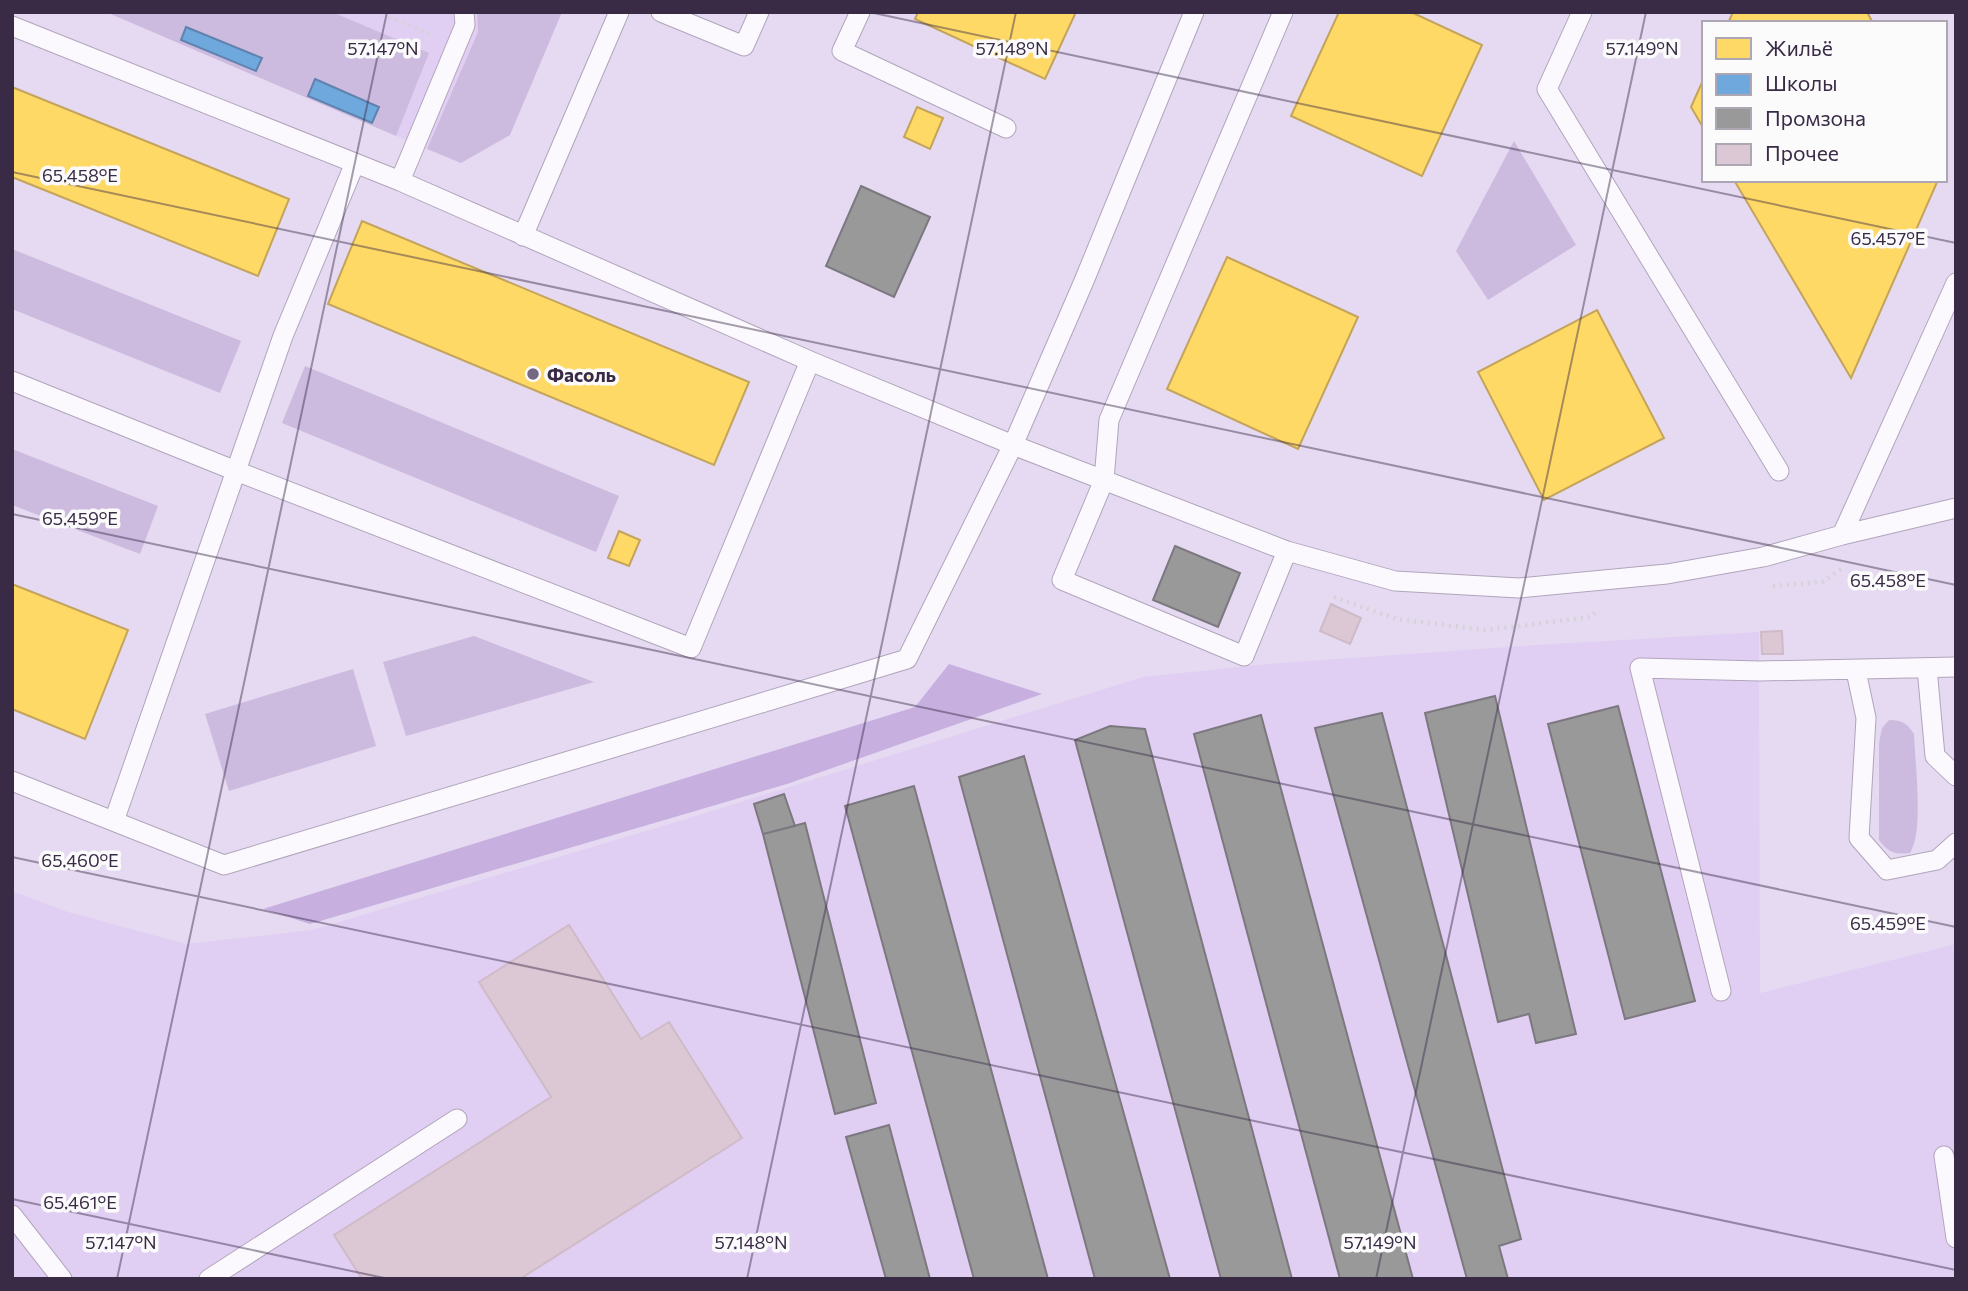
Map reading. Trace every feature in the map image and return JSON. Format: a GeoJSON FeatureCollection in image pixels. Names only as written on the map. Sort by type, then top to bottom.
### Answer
{"type":"FeatureCollection","features":[{"type":"Feature","properties":{"kind":"lane"},"geometry":{"type":"LineString","coordinates":[[400,181],[465,25],[464,12]]}},
{"type":"Feature","properties":{"kind":"lane"},"geometry":{"type":"LineString","coordinates":[[523,236],[619,12]]}},
{"type":"Feature","properties":{"kind":"lane"},"geometry":{"type":"LineString","coordinates":[[661,12],[744,46],[759,12]]}},
{"type":"Feature","properties":{"kind":"lane"},"geometry":{"type":"LineString","coordinates":[[860,12],[842,51],[1006,128]]}},
{"type":"Feature","properties":{"kind":"lane"},"geometry":{"type":"LineString","coordinates":[[12,781],[224,865],[907,659],[1013,445],[1084,281],[1194,12]]}},
{"type":"Feature","properties":{"kind":"lane"},"geometry":{"type":"LineString","coordinates":[[1283,12],[1109,420],[1104,480],[1062,580],[1244,656],[1287,551]]}},
{"type":"Feature","properties":{"kind":"lane"},"geometry":{"type":"LineString","coordinates":[[1582,12],[1547,89],[1779,471]]}},
{"type":"Feature","properties":{"kind":"lane"},"geometry":{"type":"LineString","coordinates":[[12,26],[400,181],[810,361],[1013,445],[1287,551],[1395,581],[1519,588],[1667,574],[1763,557],[1956,508]]}},
{"type":"Feature","properties":{"kind":"lane"},"geometry":{"type":"LineString","coordinates":[[114,821],[283,335],[355,163]]}},
{"type":"Feature","properties":{"kind":"lane"},"geometry":{"type":"LineString","coordinates":[[1842,535],[1956,283]]}},
{"type":"Feature","properties":{"kind":"lane"},"geometry":{"type":"LineString","coordinates":[[12,381],[691,649],[810,361]]}},
{"type":"Feature","properties":{"kind":"lane"},"geometry":{"type":"LineString","coordinates":[[1721,991],[1640,668],[1856,671],[1956,667]]}},
{"type":"Feature","properties":{"kind":"lane"},"geometry":{"type":"LineString","coordinates":[[1927,668],[1935,756],[1956,776]]}},
{"type":"Feature","properties":{"kind":"lane"},"geometry":{"type":"LineString","coordinates":[[1856,671],[1866,718],[1859,838],[1887,870],[1937,860],[1956,844]]}},
{"type":"Feature","properties":{"kind":"lane"},"geometry":{"type":"LineString","coordinates":[[209,1279],[457,1119]]}},
{"type":"Feature","properties":{"kind":"lane"},"geometry":{"type":"LineString","coordinates":[[1944,1156],[1956,1238]]}},
{"type":"Feature","properties":{"kind":"lane"},"geometry":{"type":"LineString","coordinates":[[12,1215],[62,1279]]}},
{"type":"Feature","properties":{"kind":"path"},"geometry":{"type":"LineString","coordinates":[[376,12],[434,36]]}},
{"type":"Feature","properties":{"kind":"shaded area"},"geometry":{"type":"Polygon","coordinates":[[[106,12],[477,12],[478,32],[427,149],[106,12]]]}},
{"type":"Feature","properties":{"kind":"shaded area"},"geometry":{"type":"Polygon","coordinates":[[[106,12],[332,12],[429,53],[396,136],[106,12]]]}},
{"type":"Feature","properties":{"kind":"shaded area"},"geometry":{"type":"Polygon","coordinates":[[[477,12],[562,12],[510,135],[461,163],[427,149],[478,32],[477,12]]]}},
{"type":"Feature","properties":{"kind":"shaded area"},"geometry":{"type":"Polygon","coordinates":[[[1514,141],[1576,245],[1488,300],[1456,251],[1514,141]]]}},
{"type":"Feature","properties":{"kind":"shaded area"},"geometry":{"type":"Polygon","coordinates":[[[12,249],[241,341],[220,393],[12,309],[12,249]]]}},
{"type":"Feature","properties":{"kind":"shaded area"},"geometry":{"type":"Polygon","coordinates":[[[305,366],[619,496],[596,552],[282,423],[305,366]]]}},
{"type":"Feature","properties":{"kind":"shaded area"},"geometry":{"type":"Polygon","coordinates":[[[12,449],[158,506],[140,554],[12,505],[12,449]]]}},
{"type":"Feature","properties":{"kind":"shaded area"},"geometry":{"type":"Polygon","coordinates":[[[1759,632],[1760,993],[1956,944],[1956,1279],[12,1279],[12,891],[68,912],[186,944],[312,930],[683,820],[1143,677],[1268,664],[1759,632]]]}},
{"type":"Feature","properties":{"kind":"shaded area"},"geometry":{"type":"Polygon","coordinates":[[[474,636],[594,682],[406,736],[383,662],[474,636]]]}},
{"type":"Feature","properties":{"kind":"shaded area"},"geometry":{"type":"Polygon","coordinates":[[[949,664],[1042,694],[787,784],[310,924],[263,909],[915,707],[949,664]]]}},
{"type":"Feature","properties":{"kind":"shaded area"},"geometry":{"type":"Polygon","coordinates":[[[353,669],[376,746],[229,791],[205,714],[353,669]]]}},
{"type":"Feature","properties":{"kind":"shaded area"},"geometry":{"type":"Polygon","coordinates":[[[1889,720],[1904,723],[1914,734],[1918,814],[1917,830],[1910,853],[1892,852],[1879,840],[1879,743],[1882,728],[1889,720]]]}},
{"type":"Feature","properties":{"kind":"building: Жильё"},"geometry":{"type":"Polygon","coordinates":[[[918,12],[1076,12],[1045,79],[915,19],[918,12]]]}},
{"type":"Feature","properties":{"kind":"building: Жильё"},"geometry":{"type":"Polygon","coordinates":[[[1339,12],[1411,12],[1482,45],[1422,176],[1291,116],[1339,12]]]}},
{"type":"Feature","properties":{"kind":"building: Жильё"},"geometry":{"type":"Polygon","coordinates":[[[1733,12],[1867,12],[1872,21],[1729,21],[1733,12]]]}},
{"type":"Feature","properties":{"kind":"building: Жильё"},"geometry":{"type":"Polygon","coordinates":[[[1702,82],[1702,126],[1691,107],[1702,82]]]}},
{"type":"Feature","properties":{"kind":"building: Жильё"},"geometry":{"type":"Polygon","coordinates":[[[12,87],[289,199],[258,276],[12,177],[12,87]]]}},
{"type":"Feature","properties":{"kind":"building: Жильё"},"geometry":{"type":"Polygon","coordinates":[[[917,107],[943,118],[930,149],[904,137],[917,107]]]}},
{"type":"Feature","properties":{"kind":"building: Жильё"},"geometry":{"type":"Polygon","coordinates":[[[1735,182],[1937,182],[1851,378],[1735,182]]]}},
{"type":"Feature","properties":{"kind":"building: Жильё"},"geometry":{"type":"Polygon","coordinates":[[[362,221],[749,382],[714,465],[328,304],[362,221]]]}},
{"type":"Feature","properties":{"kind":"building: Жильё"},"geometry":{"type":"Polygon","coordinates":[[[1227,257],[1358,317],[1298,449],[1167,389],[1227,257]]]}},
{"type":"Feature","properties":{"kind":"building: Жильё"},"geometry":{"type":"Polygon","coordinates":[[[1597,310],[1664,438],[1544,500],[1478,372],[1597,310]]]}},
{"type":"Feature","properties":{"kind":"building: Жильё"},"geometry":{"type":"Polygon","coordinates":[[[619,531],[640,540],[629,566],[608,558],[619,531]]]}},
{"type":"Feature","properties":{"kind":"building: Жильё"},"geometry":{"type":"Polygon","coordinates":[[[12,584],[128,630],[85,739],[12,709],[12,584]]]}},
{"type":"Feature","properties":{"kind":"building: Школы"},"geometry":{"type":"Polygon","coordinates":[[[186,27],[262,58],[256,71],[181,40],[186,27]]]}},
{"type":"Feature","properties":{"kind":"building: Школы"},"geometry":{"type":"Polygon","coordinates":[[[315,79],[379,107],[372,123],[308,96],[315,79]]]}},
{"type":"Feature","properties":{"kind":"building: Промзона"},"geometry":{"type":"Polygon","coordinates":[[[861,186],[930,217],[894,297],[826,266],[861,186]]]}},
{"type":"Feature","properties":{"kind":"building: Промзона"},"geometry":{"type":"Polygon","coordinates":[[[1175,546],[1240,573],[1218,627],[1153,600],[1175,546]]]}},
{"type":"Feature","properties":{"kind":"building: Промзона"},"geometry":{"type":"Polygon","coordinates":[[[1495,696],[1576,1034],[1536,1043],[1529,1014],[1498,1022],[1425,713],[1495,696]]]}},
{"type":"Feature","properties":{"kind":"building: Промзона"},"geometry":{"type":"Polygon","coordinates":[[[1618,706],[1695,1001],[1625,1019],[1548,724],[1618,706]]]}},
{"type":"Feature","properties":{"kind":"building: Промзона"},"geometry":{"type":"Polygon","coordinates":[[[1382,713],[1521,1239],[1499,1246],[1508,1279],[1467,1279],[1315,728],[1382,713]]]}},
{"type":"Feature","properties":{"kind":"building: Промзона"},"geometry":{"type":"Polygon","coordinates":[[[1261,715],[1413,1279],[1340,1279],[1194,734],[1261,715]]]}},
{"type":"Feature","properties":{"kind":"building: Промзона"},"geometry":{"type":"Polygon","coordinates":[[[1110,726],[1145,729],[1292,1279],[1221,1279],[1075,740],[1110,726]]]}},
{"type":"Feature","properties":{"kind":"building: Промзона"},"geometry":{"type":"Polygon","coordinates":[[[1024,756],[1170,1279],[1095,1279],[959,777],[1024,756]]]}},
{"type":"Feature","properties":{"kind":"building: Промзона"},"geometry":{"type":"Polygon","coordinates":[[[914,786],[1048,1279],[974,1279],[845,806],[914,786]]]}},
{"type":"Feature","properties":{"kind":"building: Промзона"},"geometry":{"type":"Polygon","coordinates":[[[784,794],[795,826],[763,834],[754,804],[784,794]]]}},
{"type":"Feature","properties":{"kind":"building: Промзона"},"geometry":{"type":"Polygon","coordinates":[[[805,823],[876,1103],[835,1114],[763,834],[805,823]]]}},
{"type":"Feature","properties":{"kind":"building: Промзона"},"geometry":{"type":"Polygon","coordinates":[[[889,1125],[930,1279],[886,1279],[846,1137],[889,1125]]]}},
{"type":"Feature","properties":{"kind":"building: Прочее"},"geometry":{"type":"Polygon","coordinates":[[[1331,604],[1361,618],[1350,644],[1320,631],[1331,604]]]}},
{"type":"Feature","properties":{"kind":"building: Прочее"},"geometry":{"type":"Polygon","coordinates":[[[1782,631],[1783,654],[1762,654],[1761,632],[1782,631]]]}},
{"type":"Feature","properties":{"kind":"building: Прочее"},"geometry":{"type":"Polygon","coordinates":[[[569,925],[641,1039],[669,1022],[742,1138],[520,1279],[362,1279],[334,1235],[551,1097],[479,982],[569,925]]]}},
{"type":"Feature","properties":{"kind":"place","name":"Фасоль"},"geometry":{"type":"Point","coordinates":[533,374]}}]}
